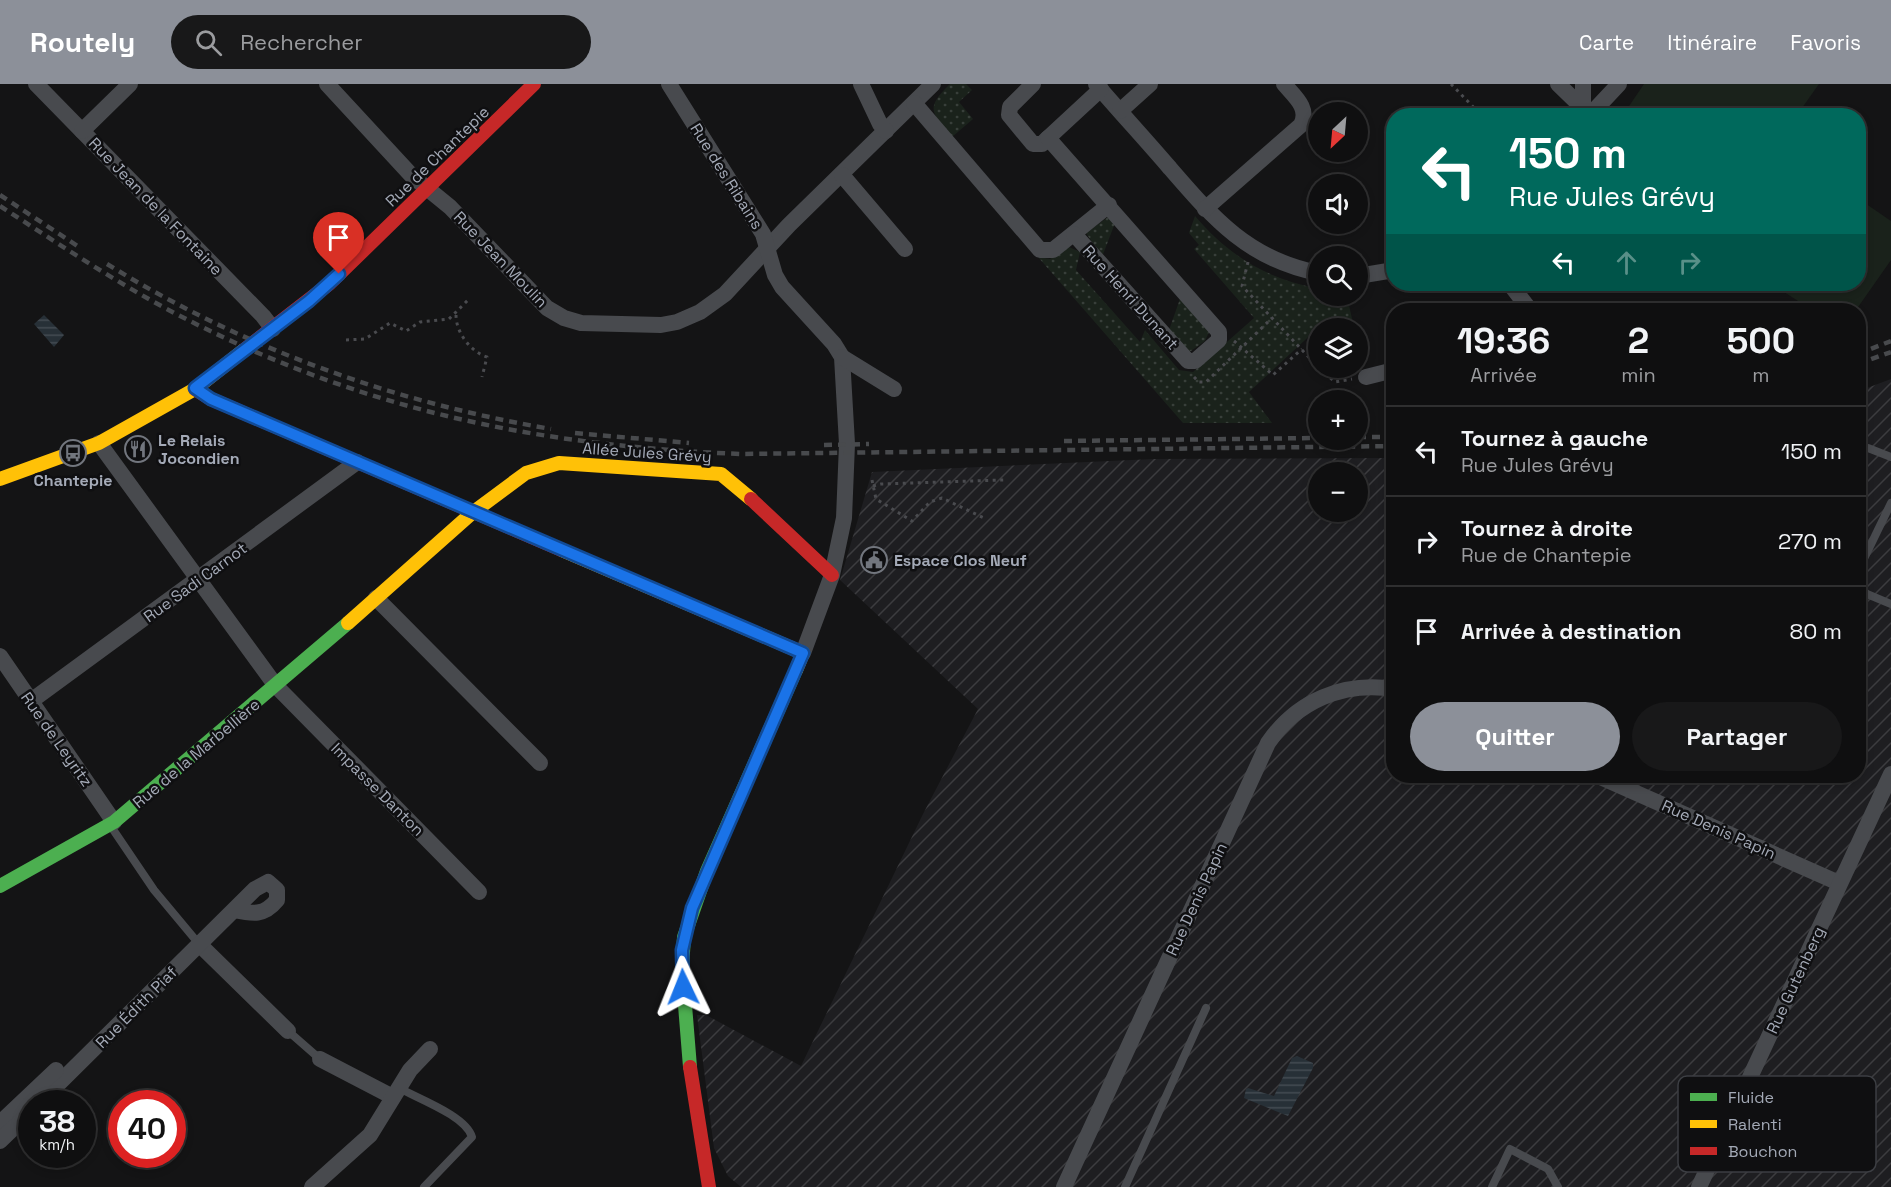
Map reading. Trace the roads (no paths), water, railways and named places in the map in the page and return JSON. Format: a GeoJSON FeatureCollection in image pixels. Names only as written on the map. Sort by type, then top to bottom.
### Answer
{"type":"FeatureCollection","features":[{"type":"Feature","properties":{"kind":"street","name":"Rue Jean de la Fontaine"},"geometry":{"type":"LineString","coordinates":[[36,84],[263,316],[273,329]]}},
{"type":"Feature","properties":{"kind":"street"},"geometry":{"type":"LineString","coordinates":[[82,131],[130,84]]}},
{"type":"Feature","properties":{"kind":"street","name":"Rue Jean Moulin"},"geometry":{"type":"LineString","coordinates":[[327,84],[427,189],[450,207],[547,308],[573,321],[661,325],[689,318],[725,294],[767,249],[933,84]]}},
{"type":"Feature","properties":{"kind":"street","name":"Rue de Chantepie"},"geometry":{"type":"LineString","coordinates":[[0,480],[99,443],[195,388],[329,284],[534,84]]}},
{"type":"Feature","properties":{"kind":"street","name":"Rue des Ribains"},"geometry":{"type":"LineString","coordinates":[[669,84],[763,234],[775,274],[782,287],[834,344],[842,357],[894,389]]}},
{"type":"Feature","properties":{"kind":"street"},"geometry":{"type":"LineString","coordinates":[[861,84],[880,124],[886,131]]}},
{"type":"Feature","properties":{"kind":"street"},"geometry":{"type":"LineString","coordinates":[[1034,84],[1010,106],[1009,116],[1034,144],[1041,144],[1048,138],[1099,87],[1205,209],[1233,236],[1252,249],[1282,263],[1308,270]]}},
{"type":"Feature","properties":{"kind":"street"},"geometry":{"type":"LineString","coordinates":[[1120,111],[1150,84]]}},
{"type":"Feature","properties":{"kind":"street"},"geometry":{"type":"LineString","coordinates":[[1205,209],[1301,125],[1305,112],[1302,105],[1284,84]]}},
{"type":"Feature","properties":{"kind":"street"},"geometry":{"type":"LineString","coordinates":[[1558,84],[1582,108]]}},
{"type":"Feature","properties":{"kind":"street"},"geometry":{"type":"LineString","coordinates":[[1583,84],[1586,108]]}},
{"type":"Feature","properties":{"kind":"street"},"geometry":{"type":"LineString","coordinates":[[1593,108],[1619,84]]}},
{"type":"Feature","properties":{"kind":"street","name":"Rue Henri Dunant"},"geometry":{"type":"LineString","coordinates":[[914,104],[1040,250],[1053,250],[1109,205],[1220,336],[1219,340],[1191,362],[1074,234]]}},
{"type":"Feature","properties":{"kind":"street"},"geometry":{"type":"LineString","coordinates":[[1048,138],[1109,205]]}},
{"type":"Feature","properties":{"kind":"street"},"geometry":{"type":"LineString","coordinates":[[842,175],[905,249]]}},
{"type":"Feature","properties":{"kind":"street"},"geometry":{"type":"LineString","coordinates":[[1368,274],[1386,271]]}},
{"type":"Feature","properties":{"kind":"street"},"geometry":{"type":"LineString","coordinates":[[1515,291],[1525,303]]}},
{"type":"Feature","properties":{"kind":"street"},"geometry":{"type":"LineString","coordinates":[[709,1187],[692,1084],[686,1025],[682,968],[684,937],[707,870],[803,653],[832,575],[844,518],[847,453],[842,357]]}},
{"type":"Feature","properties":{"kind":"street"},"geometry":{"type":"LineString","coordinates":[[1368,376],[1386,372]]}},
{"type":"Feature","properties":{"kind":"street"},"geometry":{"type":"LineString","coordinates":[[195,388],[211,399],[472,513],[803,653]]}},
{"type":"Feature","properties":{"kind":"street","name":"Impasse Danton"},"geometry":{"type":"LineString","coordinates":[[99,443],[276,686],[479,892]]}},
{"type":"Feature","properties":{"kind":"street","name":"Rue Sadi Carnot"},"geometry":{"type":"LineString","coordinates":[[31,701],[357,462]]}},
{"type":"Feature","properties":{"kind":"street","name":"Allée Jules Grévy"},"geometry":{"type":"LineString","coordinates":[[472,513],[526,473],[546,465],[559,463],[720,474],[733,482],[832,575]]}},
{"type":"Feature","properties":{"kind":"street","name":"Rue de la Marbellière"},"geometry":{"type":"LineString","coordinates":[[0,886],[112,823],[276,686],[472,513]]}},
{"type":"Feature","properties":{"kind":"street"},"geometry":{"type":"LineString","coordinates":[[376,598],[540,763]]}},
{"type":"Feature","properties":{"kind":"street","name":"Rue de Leyritz"},"geometry":{"type":"LineString","coordinates":[[0,656],[112,823]]}},
{"type":"Feature","properties":{"kind":"street","name":"Rue Denis Papin"},"geometry":{"type":"LineString","coordinates":[[1064,1187],[1268,743],[1286,721],[1329,693],[1369,686],[1386,688]]}},
{"type":"Feature","properties":{"kind":"street","name":"Rue Gutenberg"},"geometry":{"type":"LineString","coordinates":[[1750,1076],[1891,774]]}},
{"type":"Feature","properties":{"kind":"street","name":"Rue Denis Papin"},"geometry":{"type":"LineString","coordinates":[[1614,783],[1839,883]]}},
{"type":"Feature","properties":{"kind":"street","name":"Rue Édith Piaf"},"geometry":{"type":"LineString","coordinates":[[52,1090],[234,910]]}},
{"type":"Feature","properties":{"kind":"street"},"geometry":{"type":"LineString","coordinates":[[200,944],[288,1031]]}},
{"type":"Feature","properties":{"kind":"street"},"geometry":{"type":"LineString","coordinates":[[312,1187],[363,1143],[416,1063],[430,1050]]}},
{"type":"Feature","properties":{"kind":"street"},"geometry":{"type":"LineString","coordinates":[[320,1059],[396,1093]]}},
{"type":"Feature","properties":{"kind":"street"},"geometry":{"type":"LineString","coordinates":[[0,1123],[56,1070]]}},
{"type":"Feature","properties":{"kind":"street"},"geometry":{"type":"LineString","coordinates":[[0,1141],[18,1124]]}},
{"type":"Feature","properties":{"kind":"street","name":"Rue Gutenberg"},"geometry":{"type":"LineString","coordinates":[[1699,1187],[1706,1172]]}},
{"type":"Feature","properties":{"kind":"lane"},"geometry":{"type":"LineString","coordinates":[[1866,448],[1891,457]]}},
{"type":"Feature","properties":{"kind":"lane"},"geometry":{"type":"LineString","coordinates":[[1866,555],[1891,503]]}},
{"type":"Feature","properties":{"kind":"lane"},"geometry":{"type":"LineString","coordinates":[[1866,592],[1891,604]]}},
{"type":"Feature","properties":{"kind":"lane"},"geometry":{"type":"LineString","coordinates":[[112,823],[154,890],[200,944]]}},
{"type":"Feature","properties":{"kind":"lane"},"geometry":{"type":"LineString","coordinates":[[1125,1187],[1206,1008]]}},
{"type":"Feature","properties":{"kind":"lane"},"geometry":{"type":"LineString","coordinates":[[288,1031],[320,1059]]}},
{"type":"Feature","properties":{"kind":"lane"},"geometry":{"type":"LineString","coordinates":[[396,1093],[459,1120],[470,1129],[472,1137],[424,1187]]}},
{"type":"Feature","properties":{"kind":"lane"},"geometry":{"type":"LineString","coordinates":[[1492,1187],[1510,1149],[1548,1169],[1558,1187]]}},
{"type":"Feature","properties":{"kind":"railway"},"geometry":{"type":"LineString","coordinates":[[0,195],[79,247]]}},
{"type":"Feature","properties":{"kind":"railway"},"geometry":{"type":"LineString","coordinates":[[0,206],[141,295],[257,353],[324,379],[391,401],[458,419],[526,432],[596,443],[741,454],[1386,446]]}},
{"type":"Feature","properties":{"kind":"railway"},"geometry":{"type":"LineString","coordinates":[[107,264],[212,322],[322,368],[434,404],[551,429]]}},
{"type":"Feature","properties":{"kind":"railway"},"geometry":{"type":"LineString","coordinates":[[1866,351],[1891,341]]}},
{"type":"Feature","properties":{"kind":"railway"},"geometry":{"type":"LineString","coordinates":[[1866,361],[1891,352]]}},
{"type":"Feature","properties":{"kind":"railway"},"geometry":{"type":"LineString","coordinates":[[575,433],[689,443]]}},
{"type":"Feature","properties":{"kind":"railway"},"geometry":{"type":"LineString","coordinates":[[1368,437],[1386,437]]}},
{"type":"Feature","properties":{"kind":"railway"},"geometry":{"type":"LineString","coordinates":[[1064,441],[1308,438]]}},
{"type":"Feature","properties":{"kind":"railway"},"geometry":{"type":"LineString","coordinates":[[824,445],[869,444]]}},
{"type":"Feature","properties":{"kind":"place","name":"Le Relais Jocondien"},"geometry":{"type":"Point","coordinates":[138,449]}},
{"type":"Feature","properties":{"kind":"place","name":"Chantepie"},"geometry":{"type":"Point","coordinates":[73,453]}},
{"type":"Feature","properties":{"kind":"place","name":"Espace Clos Neuf"},"geometry":{"type":"Point","coordinates":[874,560]}}]}
